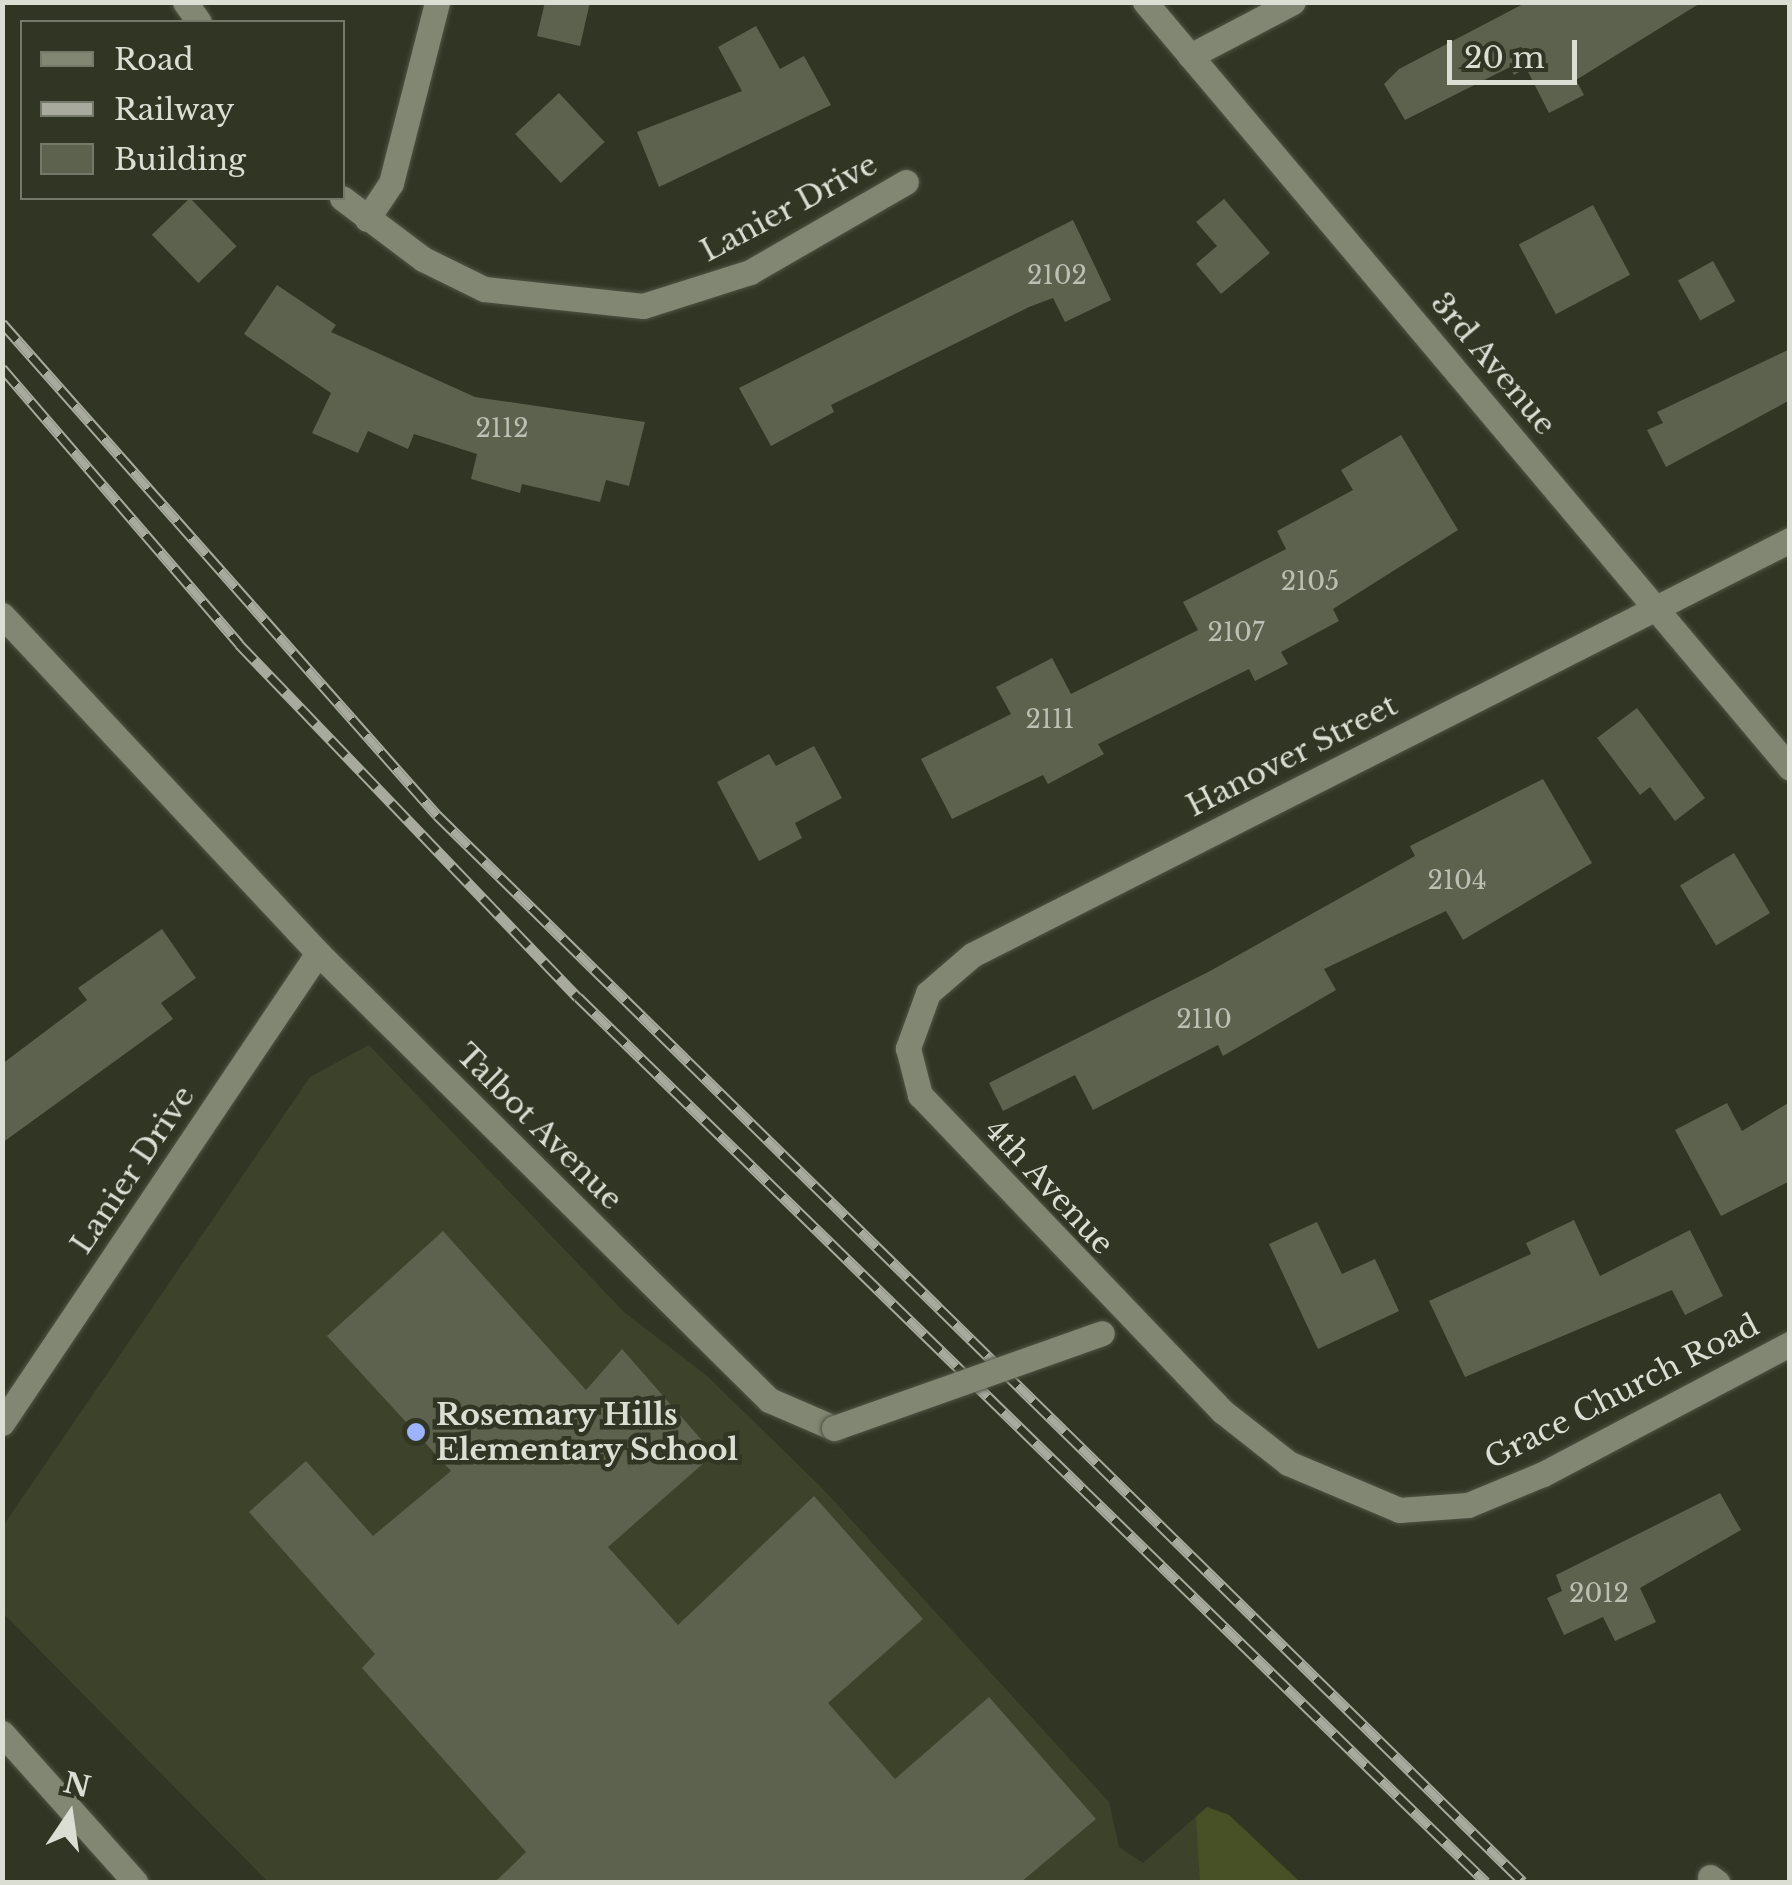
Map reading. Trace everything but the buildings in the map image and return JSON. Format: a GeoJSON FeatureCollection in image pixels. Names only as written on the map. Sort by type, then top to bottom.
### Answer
{"type":"FeatureCollection","features":[{"type":"Feature","properties":{"kind":"street"},"geometry":{"type":"LineString","coordinates":[[367,219],[390,183],[437,2]]}},
{"type":"Feature","properties":{"kind":"street","name":"3rd Avenue"},"geometry":{"type":"LineString","coordinates":[[1145,2],[1790,768]]}},
{"type":"Feature","properties":{"kind":"street"},"geometry":{"type":"LineString","coordinates":[[1190,56],[1293,2]]}},
{"type":"Feature","properties":{"kind":"street","name":"Lanier Drive"},"geometry":{"type":"LineString","coordinates":[[344,200],[367,219],[484,288],[643,306],[750,272],[906,182]]}},
{"type":"Feature","properties":{"kind":"street","name":"Hanover Street"},"geometry":{"type":"LineString","coordinates":[[920,1095],[908,1048],[916,1016],[928,993],[972,956],[1790,540]]}},
{"type":"Feature","properties":{"kind":"street","name":"Talbot Avenue"},"geometry":{"type":"LineString","coordinates":[[2,615],[318,954],[768,1400],[834,1428],[1130,1322]]}},
{"type":"Feature","properties":{"kind":"street","name":"Lanier Drive"},"geometry":{"type":"LineString","coordinates":[[2,1423],[318,954]]}},
{"type":"Feature","properties":{"kind":"street","name":"4th Avenue"},"geometry":{"type":"LineString","coordinates":[[920,1095],[1130,1322]]}},
{"type":"Feature","properties":{"kind":"street","name":"Grace Church Road"},"geometry":{"type":"LineString","coordinates":[[1130,1322],[1288,1463],[1399,1510],[1468,1505],[1543,1474],[1790,1344]]}},
{"type":"Feature","properties":{"kind":"street"},"geometry":{"type":"LineString","coordinates":[[2,1733],[135,1882]]}},
{"type":"Feature","properties":{"kind":"shaded area","name":"Rosemary Hills Elementary School"},"geometry":{"type":"Polygon","coordinates":[[[369,1045],[625,1313],[706,1375],[822,1488],[1109,1802],[1119,1847],[1143,1863],[1207,1807],[1229,1815],[1300,1882],[268,1882],[3,1613],[3,1526],[310,1077],[369,1045]]]}},
{"type":"Feature","properties":{"kind":"green space"},"geometry":{"type":"Polygon","coordinates":[[[1207,1807],[1229,1815],[1300,1882],[1200,1882],[1196,1817],[1207,1807]]]}},
{"type":"Feature","properties":{"kind":"railway"},"geometry":{"type":"LineString","coordinates":[[2,323],[437,815],[1523,1882]]}},
{"type":"Feature","properties":{"kind":"railway"},"geometry":{"type":"LineString","coordinates":[[2,368],[239,644],[578,997],[1486,1882]]}},
{"type":"Feature","properties":{"kind":"place","name":"Rosemary Hills Elementary School"},"geometry":{"type":"Point","coordinates":[416,1432]}}]}
